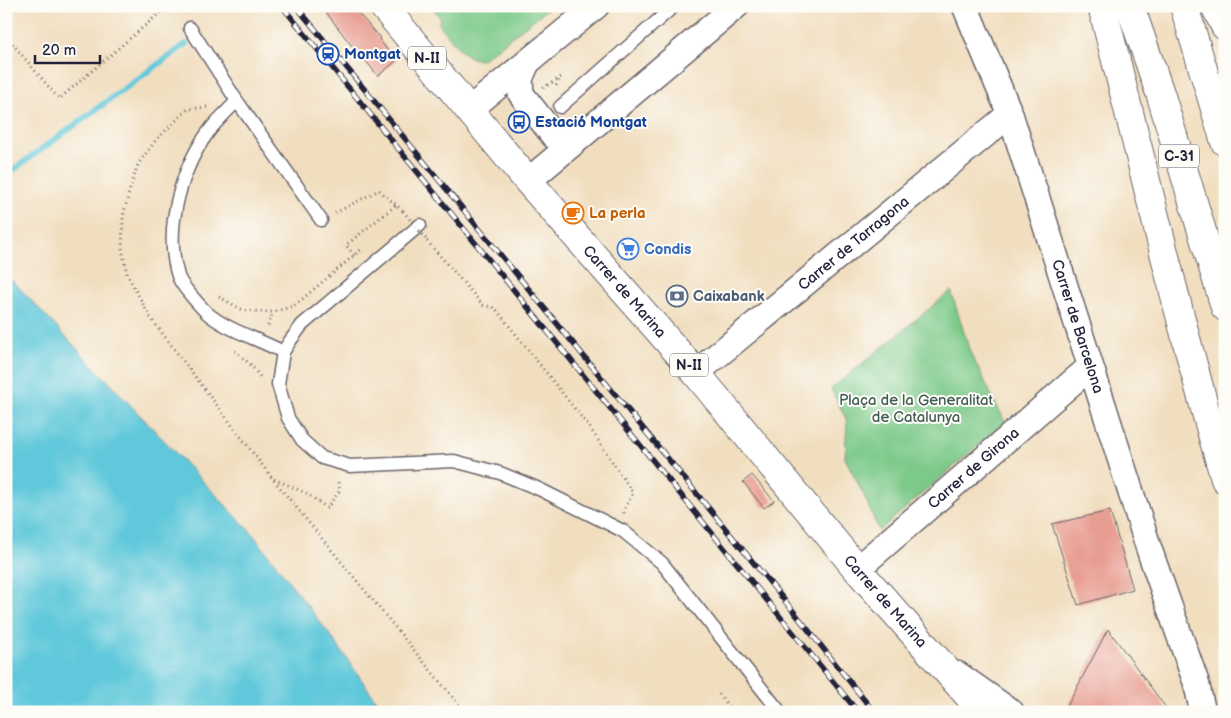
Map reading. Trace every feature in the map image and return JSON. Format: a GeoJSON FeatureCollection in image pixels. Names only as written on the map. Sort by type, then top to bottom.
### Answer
{"type":"FeatureCollection","features":[{"type":"Feature","properties":{"kind":"main road","name":"Carrer de Marina"},"geometry":{"type":"LineString","coordinates":[[383,6],[528,181],[696,373],[857,569],[936,657],[982,712]]}},
{"type":"Feature","properties":{"kind":"main road"},"geometry":{"type":"LineString","coordinates":[[1102,6],[1200,396],[1225,480]]}},
{"type":"Feature","properties":{"kind":"main road","name":"C-31"},"geometry":{"type":"LineString","coordinates":[[1130,6],[1161,96],[1225,307]]}},
{"type":"Feature","properties":{"kind":"main road"},"geometry":{"type":"LineString","coordinates":[[1184,6],[1225,142]]}},
{"type":"Feature","properties":{"kind":"main road"},"geometry":{"type":"LineString","coordinates":[[1215,6],[1225,26]]}},
{"type":"Feature","properties":{"kind":"street"},"geometry":{"type":"LineString","coordinates":[[528,181],[736,6]]}},
{"type":"Feature","properties":{"kind":"street","name":"Carrer de Barcelona"},"geometry":{"type":"LineString","coordinates":[[965,6],[1010,114],[1090,367],[1183,649],[1196,682],[1203,712]]}},
{"type":"Feature","properties":{"kind":"street"},"geometry":{"type":"LineString","coordinates":[[470,109],[527,63],[589,8]]}},
{"type":"Feature","properties":{"kind":"street"},"geometry":{"type":"LineString","coordinates":[[527,63],[520,79],[520,94],[554,136],[580,137]]}},
{"type":"Feature","properties":{"kind":"street","name":"Carrer de Tarragona"},"geometry":{"type":"LineString","coordinates":[[696,373],[1010,114]]}},
{"type":"Feature","properties":{"kind":"street","name":"Carrer de Girona"},"geometry":{"type":"LineString","coordinates":[[857,569],[1090,367]]}},
{"type":"Feature","properties":{"kind":"street"},"geometry":{"type":"LineString","coordinates":[[936,657],[1011,712]]}},
{"type":"Feature","properties":{"kind":"lane"},"geometry":{"type":"LineString","coordinates":[[560,107],[674,6]]}},
{"type":"Feature","properties":{"kind":"lane"},"geometry":{"type":"LineString","coordinates":[[190,28],[237,101],[321,220]]}},
{"type":"Feature","properties":{"kind":"lane"},"geometry":{"type":"LineString","coordinates":[[237,101],[213,127],[193,158],[178,196],[172,243],[178,278],[206,312],[226,325],[283,352]]}},
{"type":"Feature","properties":{"kind":"lane"},"geometry":{"type":"LineString","coordinates":[[420,225],[302,326],[283,352],[278,384],[288,418],[302,440],[322,458],[350,466],[454,461],[500,473],[539,489],[623,532],[662,563],[780,712]]}},
{"type":"Feature","properties":{"kind":"path"},"geometry":{"type":"LineString","coordinates":[[6,36],[59,99],[168,6]]}},
{"type":"Feature","properties":{"kind":"path"},"geometry":{"type":"LineString","coordinates":[[536,92],[561,77],[554,89]]}},
{"type":"Feature","properties":{"kind":"path"},"geometry":{"type":"LineString","coordinates":[[228,86],[206,107],[188,109],[156,140],[138,164],[128,192],[123,217],[122,248],[127,274],[150,317],[272,478],[465,712]]}},
{"type":"Feature","properties":{"kind":"path"},"geometry":{"type":"LineString","coordinates":[[321,220],[379,190],[396,204],[483,305],[495,308],[590,428],[633,493],[624,510]]}},
{"type":"Feature","properties":{"kind":"path"},"geometry":{"type":"LineString","coordinates":[[219,297],[241,309],[273,312],[294,306],[354,255],[346,245],[396,204]]}},
{"type":"Feature","properties":{"kind":"path"},"geometry":{"type":"LineString","coordinates":[[272,318],[273,312]]}},
{"type":"Feature","properties":{"kind":"path"},"geometry":{"type":"LineString","coordinates":[[230,347],[252,365],[262,380]]}},
{"type":"Feature","properties":{"kind":"path"},"geometry":{"type":"LineString","coordinates":[[252,365],[254,360]]}},
{"type":"Feature","properties":{"kind":"path"},"geometry":{"type":"LineString","coordinates":[[272,478],[306,493],[328,508],[340,490],[336,476]]}},
{"type":"Feature","properties":{"kind":"path"},"geometry":{"type":"LineString","coordinates":[[719,694],[732,712]]}},
{"type":"Feature","properties":{"kind":"green space"},"geometry":{"type":"Polygon","coordinates":[[[431,6],[551,6],[482,60],[469,56],[458,47],[439,24],[440,17],[431,6]]]}},
{"type":"Feature","properties":{"kind":"green space","name":"Plaça de la Generalitat de Catalunya"},"geometry":{"type":"Polygon","coordinates":[[[951,291],[970,352],[1005,422],[879,531],[863,493],[845,458],[847,421],[831,389],[951,291]]]}},
{"type":"Feature","properties":{"kind":"water"},"geometry":{"type":"Polygon","coordinates":[[[6,274],[251,532],[336,643],[384,712],[6,712],[6,274]]]}},
{"type":"Feature","properties":{"kind":"building"},"geometry":{"type":"Polygon","coordinates":[[[321,6],[352,6],[380,38],[396,61],[378,76],[321,6]]]}},
{"type":"Feature","properties":{"kind":"building"},"geometry":{"type":"Polygon","coordinates":[[[752,475],[774,501],[764,508],[743,482],[752,475]]]}},
{"type":"Feature","properties":{"kind":"building"},"geometry":{"type":"Polygon","coordinates":[[[1110,511],[1133,589],[1078,605],[1052,524],[1110,511]]]}},
{"type":"Feature","properties":{"kind":"building"},"geometry":{"type":"Polygon","coordinates":[[[1108,629],[1169,712],[1064,712],[1108,629]]]}},
{"type":"Feature","properties":{"kind":"waterway"},"geometry":{"type":"LineString","coordinates":[[6,175],[186,44]]}},
{"type":"Feature","properties":{"kind":"railway"},"geometry":{"type":"LineString","coordinates":[[282,6],[858,712]]}},
{"type":"Feature","properties":{"kind":"railway"},"geometry":{"type":"LineString","coordinates":[[296,6],[874,712]]}},
{"type":"Feature","properties":{"kind":"place","name":"Montgat"},"geometry":{"type":"Point","coordinates":[328,54]}},
{"type":"Feature","properties":{"kind":"place","name":"Estació Montgat"},"geometry":{"type":"Point","coordinates":[519,122]}},
{"type":"Feature","properties":{"kind":"place","name":"La perla"},"geometry":{"type":"Point","coordinates":[573,213]}},
{"type":"Feature","properties":{"kind":"place","name":"Condis"},"geometry":{"type":"Point","coordinates":[628,249]}},
{"type":"Feature","properties":{"kind":"place","name":"Caixabank"},"geometry":{"type":"Point","coordinates":[677,296]}}]}
